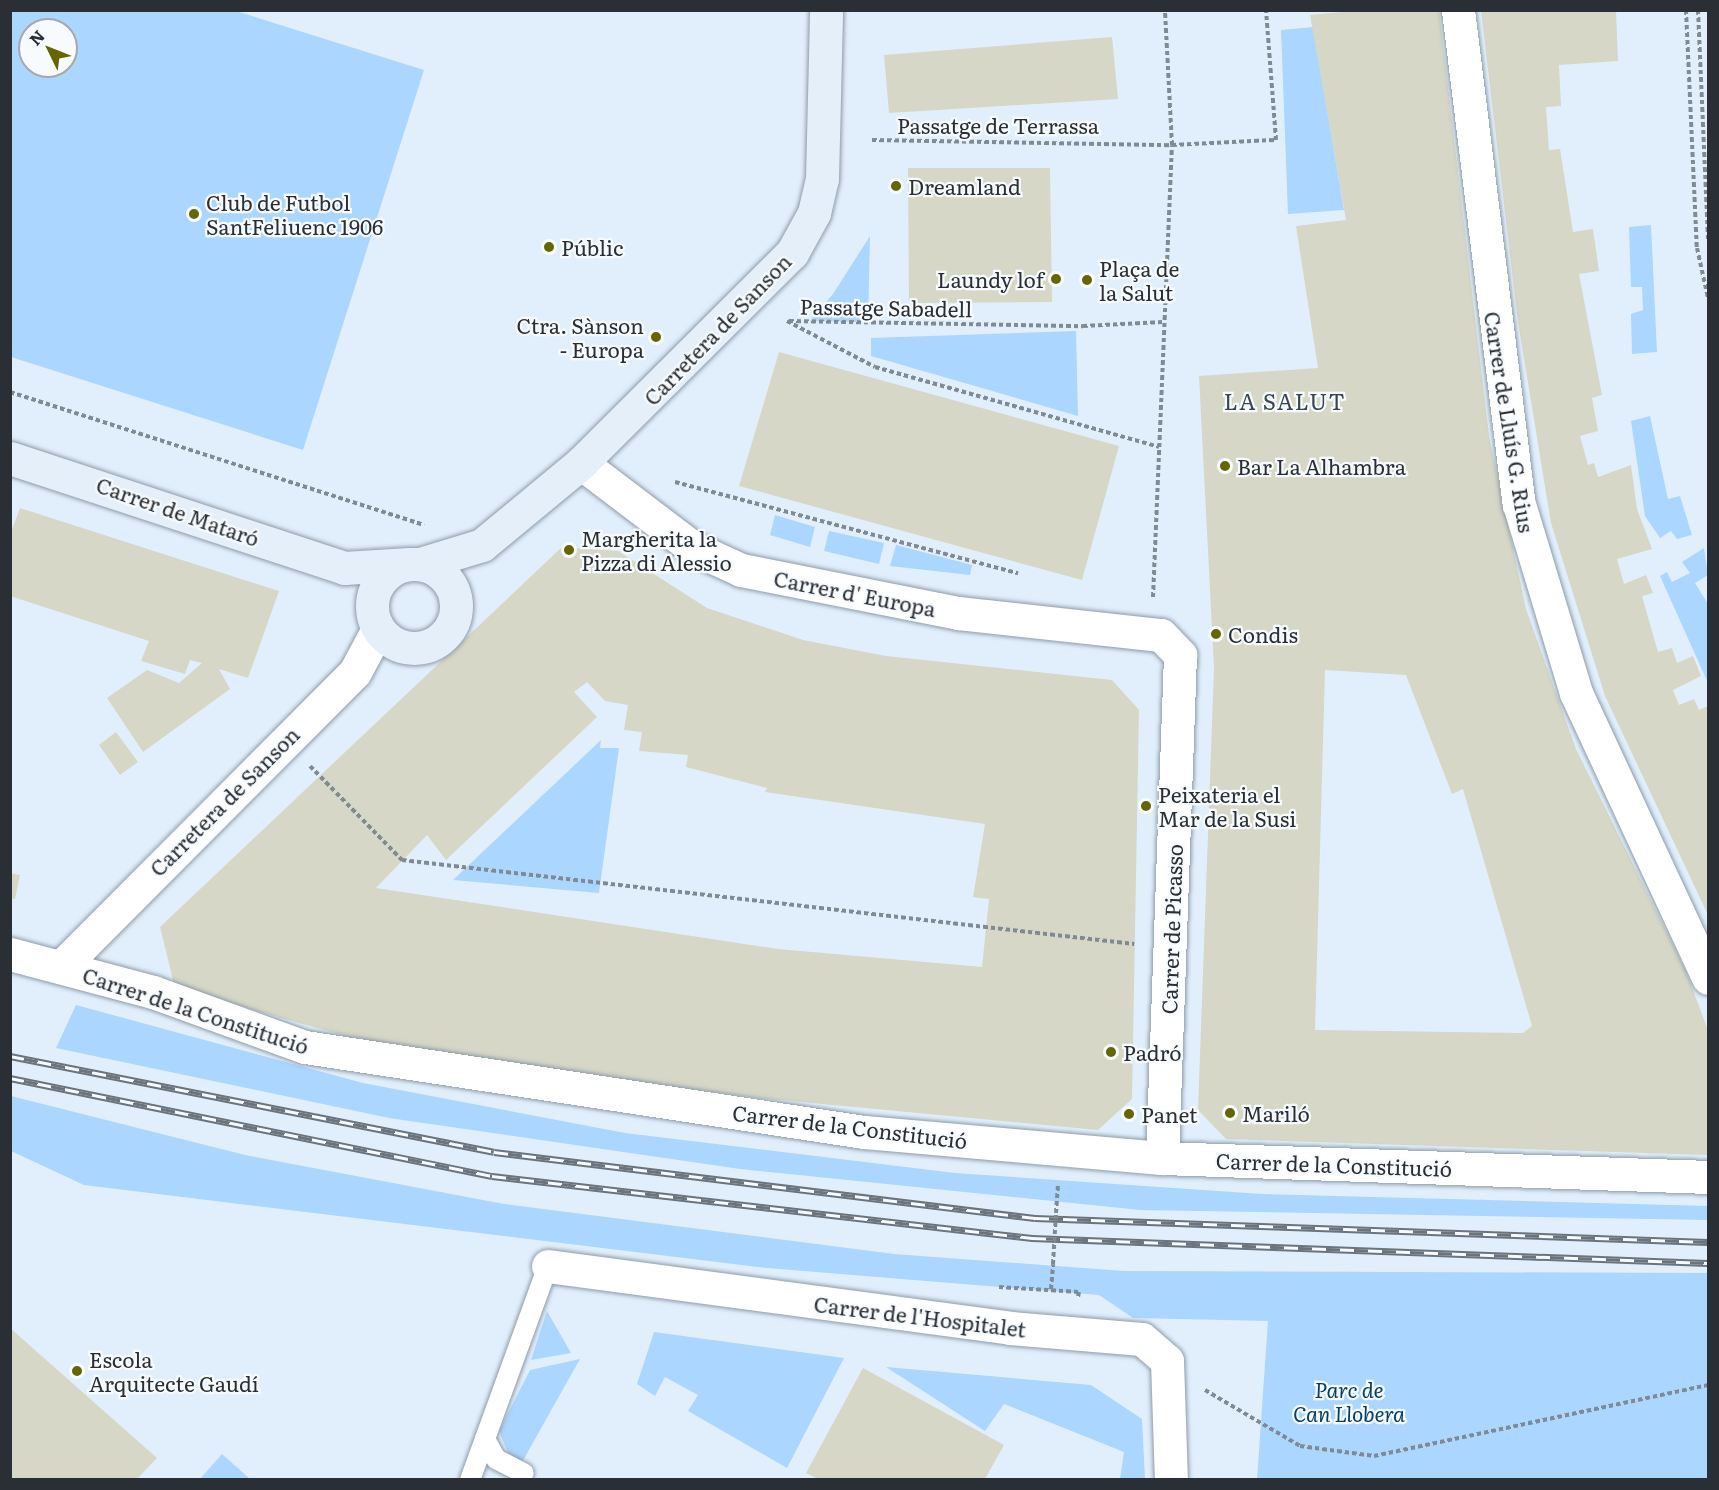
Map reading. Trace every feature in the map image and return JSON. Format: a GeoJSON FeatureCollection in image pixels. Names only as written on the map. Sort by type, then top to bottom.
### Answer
{"type":"FeatureCollection","features":[{"type":"Feature","properties":{"kind":"street","name":"Carretera de Sanson"},"geometry":{"type":"LineString","coordinates":[[475,549],[581,463],[792,253],[814,213],[827,105],[826,10]]}},
{"type":"Feature","properties":{"kind":"street","name":"Carrer de Lluís G. Rius"},"geometry":{"type":"LineString","coordinates":[[1458,10],[1519,504],[1576,693],[1708,978]]}},
{"type":"Feature","properties":{"kind":"street","name":"Carrer de Mataró"},"geometry":{"type":"LineString","coordinates":[[10,458],[344,568],[415,564]]}},
{"type":"Feature","properties":{"kind":"street","name":"Carrer d' Europa"},"geometry":{"type":"LineString","coordinates":[[581,463],[693,548],[741,570],[958,613],[1153,634]]}},
{"type":"Feature","properties":{"kind":"street"},"geometry":{"type":"LineString","coordinates":[[375,621],[380,581],[415,564],[475,549]]}},
{"type":"Feature","properties":{"kind":"street"},"geometry":{"type":"LineString","coordinates":[[344,568],[375,621],[405,647],[426,646],[451,625],[456,603],[475,549]]}},
{"type":"Feature","properties":{"kind":"street"},"geometry":{"type":"LineString","coordinates":[[415,564],[441,573],[456,603]]}},
{"type":"Feature","properties":{"kind":"street","name":"Carretera de Sanson"},"geometry":{"type":"LineString","coordinates":[[61,968],[284,739],[355,672],[375,621]]}},
{"type":"Feature","properties":{"kind":"street","name":"Carrer de Picasso"},"geometry":{"type":"LineString","coordinates":[[1153,634],[1180,656],[1162,1158]]}},
{"type":"Feature","properties":{"kind":"street","name":"Carrer de la Constitució"},"geometry":{"type":"LineString","coordinates":[[10,954],[153,992],[304,1047],[864,1132],[1162,1158],[1708,1177]]}},
{"type":"Feature","properties":{"kind":"street","name":"Carrer de l'Hospitalet"},"geometry":{"type":"LineString","coordinates":[[548,1266],[1010,1328],[1142,1339],[1167,1361],[1172,1479]]}},
{"type":"Feature","properties":{"kind":"lane"},"geometry":{"type":"LineString","coordinates":[[470,1479],[548,1266]]}},
{"type":"Feature","properties":{"kind":"lane"},"geometry":{"type":"LineString","coordinates":[[485,1439],[496,1459],[524,1473]]}},
{"type":"Feature","properties":{"kind":"path"},"geometry":{"type":"LineString","coordinates":[[1153,634],[1163,322],[1172,145],[1165,10]]}},
{"type":"Feature","properties":{"kind":"path","name":"Passatge de Terrassa"},"geometry":{"type":"LineString","coordinates":[[872,140],[1124,141],[1172,145],[1276,140],[1266,10]]}},
{"type":"Feature","properties":{"kind":"path"},"geometry":{"type":"LineString","coordinates":[[1686,10],[1697,248],[1708,298]]}},
{"type":"Feature","properties":{"kind":"path"},"geometry":{"type":"LineString","coordinates":[[1698,10],[1708,242]]}},
{"type":"Feature","properties":{"kind":"path","name":"Passatge Sabadell"},"geometry":{"type":"LineString","coordinates":[[1159,447],[875,367],[787,321],[1083,326],[1163,322]]}},
{"type":"Feature","properties":{"kind":"path"},"geometry":{"type":"LineString","coordinates":[[10,392],[447,531],[475,549]]}},
{"type":"Feature","properties":{"kind":"path"},"geometry":{"type":"LineString","coordinates":[[675,482],[1018,573]]}},
{"type":"Feature","properties":{"kind":"path"},"geometry":{"type":"LineString","coordinates":[[284,739],[402,860],[1170,948]]}},
{"type":"Feature","properties":{"kind":"path"},"geometry":{"type":"LineString","coordinates":[[1052,1289],[1058,1178]]}},
{"type":"Feature","properties":{"kind":"path"},"geometry":{"type":"LineString","coordinates":[[1197,1385],[1300,1446],[1374,1456],[1708,1384]]}},
{"type":"Feature","properties":{"kind":"green space","name":"Club de Futbol SantFeliuenc 1906"},"geometry":{"type":"Polygon","coordinates":[[[11,10],[236,11],[424,70],[303,450],[11,357],[11,10]]]}},
{"type":"Feature","properties":{"kind":"green space"},"geometry":{"type":"Polygon","coordinates":[[[1313,27],[1344,210],[1288,214],[1281,30],[1313,27]]]}},
{"type":"Feature","properties":{"kind":"green space"},"geometry":{"type":"Polygon","coordinates":[[[1651,225],[1657,352],[1632,354],[1631,314],[1643,310],[1642,287],[1631,287],[1629,227],[1651,225]]]}},
{"type":"Feature","properties":{"kind":"green space"},"geometry":{"type":"Polygon","coordinates":[[[870,236],[868,322],[810,321],[833,294],[870,236]]]}},
{"type":"Feature","properties":{"kind":"green space"},"geometry":{"type":"Polygon","coordinates":[[[1076,331],[1078,416],[871,356],[871,338],[1076,331]]]}},
{"type":"Feature","properties":{"kind":"green space"},"geometry":{"type":"Polygon","coordinates":[[[1650,416],[1668,499],[1680,496],[1692,535],[1677,539],[1671,531],[1660,538],[1645,516],[1631,421],[1650,416]]]}},
{"type":"Feature","properties":{"kind":"green space"},"geometry":{"type":"Polygon","coordinates":[[[775,515],[815,527],[810,547],[770,535],[775,515]]]}},
{"type":"Feature","properties":{"kind":"green space"},"geometry":{"type":"Polygon","coordinates":[[[829,531],[884,543],[879,564],[824,551],[829,531]]]}},
{"type":"Feature","properties":{"kind":"green space"},"geometry":{"type":"Polygon","coordinates":[[[896,545],[972,565],[970,575],[890,566],[896,545]]]}},
{"type":"Feature","properties":{"kind":"green space"},"geometry":{"type":"Polygon","coordinates":[[[1704,548],[1708,575],[1695,583],[1708,604],[1708,683],[1660,576],[1667,572],[1672,582],[1690,573],[1682,562],[1704,548]]]}},
{"type":"Feature","properties":{"kind":"green space"},"geometry":{"type":"Polygon","coordinates":[[[601,740],[600,748],[619,748],[599,893],[453,880],[601,740]]]}},
{"type":"Feature","properties":{"kind":"green space"},"geometry":{"type":"Polygon","coordinates":[[[76,1005],[363,1083],[625,1133],[955,1173],[1262,1194],[1708,1206],[1708,1220],[1140,1210],[740,1169],[389,1118],[56,1048],[76,1005]]]}},
{"type":"Feature","properties":{"kind":"green space","name":"Parc de Can Llobera"},"geometry":{"type":"Polygon","coordinates":[[[11,1096],[245,1155],[504,1204],[894,1254],[1124,1271],[1708,1273],[1708,1479],[1257,1479],[1268,1321],[1133,1318],[1099,1295],[767,1268],[84,1185],[11,1151],[11,1096]]]}},
{"type":"Feature","properties":{"kind":"green space"},"geometry":{"type":"Polygon","coordinates":[[[547,1311],[571,1353],[531,1360],[547,1311]]]}},
{"type":"Feature","properties":{"kind":"green space"},"geometry":{"type":"Polygon","coordinates":[[[654,1332],[844,1358],[787,1468],[688,1411],[698,1395],[665,1377],[655,1396],[637,1384],[654,1332]]]}},
{"type":"Feature","properties":{"kind":"green space"},"geometry":{"type":"Polygon","coordinates":[[[580,1359],[521,1464],[510,1458],[499,1431],[530,1370],[580,1359]]]}},
{"type":"Feature","properties":{"kind":"green space"},"geometry":{"type":"Polygon","coordinates":[[[886,1367],[1091,1385],[1142,1419],[1145,1479],[1120,1479],[1124,1452],[1004,1404],[985,1431],[886,1367]]]}},
{"type":"Feature","properties":{"kind":"green space"},"geometry":{"type":"Polygon","coordinates":[[[222,1454],[250,1479],[200,1479],[222,1454]]]}},
{"type":"Feature","properties":{"kind":"building"},"geometry":{"type":"Polygon","coordinates":[[[1363,10],[1439,10],[1489,436],[1526,609],[1576,749],[1685,969],[1708,1030],[1708,1155],[1226,1139],[1198,1110],[1214,668],[1199,376],[1318,368],[1296,226],[1346,220],[1310,15],[1363,10]],[[1325,670],[1315,1030],[1523,1033],[1532,1026],[1463,789],[1452,794],[1406,675],[1325,670]]]}},
{"type":"Feature","properties":{"kind":"building"},"geometry":{"type":"Polygon","coordinates":[[[1481,10],[1616,10],[1618,61],[1559,65],[1561,106],[1546,107],[1549,150],[1560,149],[1573,232],[1593,229],[1599,271],[1579,274],[1602,395],[1592,398],[1598,431],[1580,436],[1588,465],[1594,463],[1598,477],[1631,465],[1637,509],[1652,549],[1617,559],[1624,584],[1646,575],[1653,593],[1642,596],[1658,652],[1672,648],[1677,663],[1693,656],[1701,676],[1673,690],[1679,705],[1694,699],[1699,710],[1708,706],[1708,915],[1605,696],[1551,523],[1518,322],[1481,10]]]}},
{"type":"Feature","properties":{"kind":"building"},"geometry":{"type":"Polygon","coordinates":[[[1112,37],[1118,99],[889,113],[884,55],[1112,37]]]}},
{"type":"Feature","properties":{"kind":"building"},"geometry":{"type":"Polygon","coordinates":[[[908,168],[1050,168],[1052,302],[909,303],[908,168]]]}},
{"type":"Feature","properties":{"kind":"building"},"geometry":{"type":"Polygon","coordinates":[[[779,352],[1119,446],[1082,580],[739,486],[779,352]]]}},
{"type":"Feature","properties":{"kind":"building"},"geometry":{"type":"Polygon","coordinates":[[[20,508],[279,591],[248,678],[219,669],[230,689],[143,752],[107,698],[147,670],[179,683],[202,663],[190,660],[185,674],[141,661],[149,641],[10,596],[10,535],[20,508]]]}},
{"type":"Feature","properties":{"kind":"building"},"geometry":{"type":"Polygon","coordinates":[[[562,547],[618,551],[707,608],[803,640],[886,656],[1112,680],[1139,710],[1132,1099],[1098,1130],[760,1098],[556,1072],[349,1037],[175,988],[160,927],[562,547]],[[587,682],[574,692],[597,717],[446,860],[427,835],[376,888],[778,949],[982,967],[989,899],[973,897],[985,824],[765,792],[767,788],[686,767],[688,755],[639,751],[642,732],[624,730],[628,705],[605,701],[587,682]]]}},
{"type":"Feature","properties":{"kind":"building"},"geometry":{"type":"Polygon","coordinates":[[[116,732],[138,762],[120,775],[99,745],[116,732]]]}},
{"type":"Feature","properties":{"kind":"building"},"geometry":{"type":"Polygon","coordinates":[[[10,873],[20,875],[15,899],[10,898],[10,873]]]}},
{"type":"Feature","properties":{"kind":"building"},"geometry":{"type":"Polygon","coordinates":[[[10,1328],[157,1458],[137,1479],[10,1479],[10,1328]]]}},
{"type":"Feature","properties":{"kind":"building"},"geometry":{"type":"Polygon","coordinates":[[[863,1368],[1004,1445],[985,1479],[818,1479],[806,1473],[863,1368]]]}},
{"type":"Feature","properties":{"kind":"railway"},"geometry":{"type":"LineString","coordinates":[[10,1056],[494,1152],[1035,1218],[1708,1242]]}},
{"type":"Feature","properties":{"kind":"railway"},"geometry":{"type":"LineString","coordinates":[[10,1078],[492,1176],[1032,1238],[1708,1263]]}},
{"type":"Feature","properties":{"kind":"place","name":"Dreamland"},"geometry":{"type":"Point","coordinates":[896,186]}},
{"type":"Feature","properties":{"kind":"place","name":"Club de Futbol SantFeliuenc 1906"},"geometry":{"type":"Point","coordinates":[194,214]}},
{"type":"Feature","properties":{"kind":"place","name":"Públic"},"geometry":{"type":"Point","coordinates":[549,247]}},
{"type":"Feature","properties":{"kind":"place","name":"Laundy lof"},"geometry":{"type":"Point","coordinates":[1056,279]}},
{"type":"Feature","properties":{"kind":"place","name":"Plaça de la Salut"},"geometry":{"type":"Point","coordinates":[1087,280]}},
{"type":"Feature","properties":{"kind":"place","name":"Ctra. Sànson - Europa"},"geometry":{"type":"Point","coordinates":[656,337]}},
{"type":"Feature","properties":{"kind":"place","name":"Bar La Alhambra"},"geometry":{"type":"Point","coordinates":[1225,466]}},
{"type":"Feature","properties":{"kind":"place","name":"Margherita la Pizza di Alessio"},"geometry":{"type":"Point","coordinates":[569,550]}},
{"type":"Feature","properties":{"kind":"place","name":"Condis"},"geometry":{"type":"Point","coordinates":[1216,634]}},
{"type":"Feature","properties":{"kind":"place","name":"Peixateria el Mar de la Susi"},"geometry":{"type":"Point","coordinates":[1146,806]}},
{"type":"Feature","properties":{"kind":"place","name":"Padró"},"geometry":{"type":"Point","coordinates":[1111,1052]}},
{"type":"Feature","properties":{"kind":"place","name":"Mariló"},"geometry":{"type":"Point","coordinates":[1230,1113]}},
{"type":"Feature","properties":{"kind":"place","name":"Panet"},"geometry":{"type":"Point","coordinates":[1129,1114]}},
{"type":"Feature","properties":{"kind":"place","name":"Escola Arquitecte Gaudí"},"geometry":{"type":"Point","coordinates":[77,1371]}},
{"type":"Feature","properties":{"kind":"district","name":"LA SALUT"},"geometry":{"type":"Point","coordinates":[1285,401]}}]}
